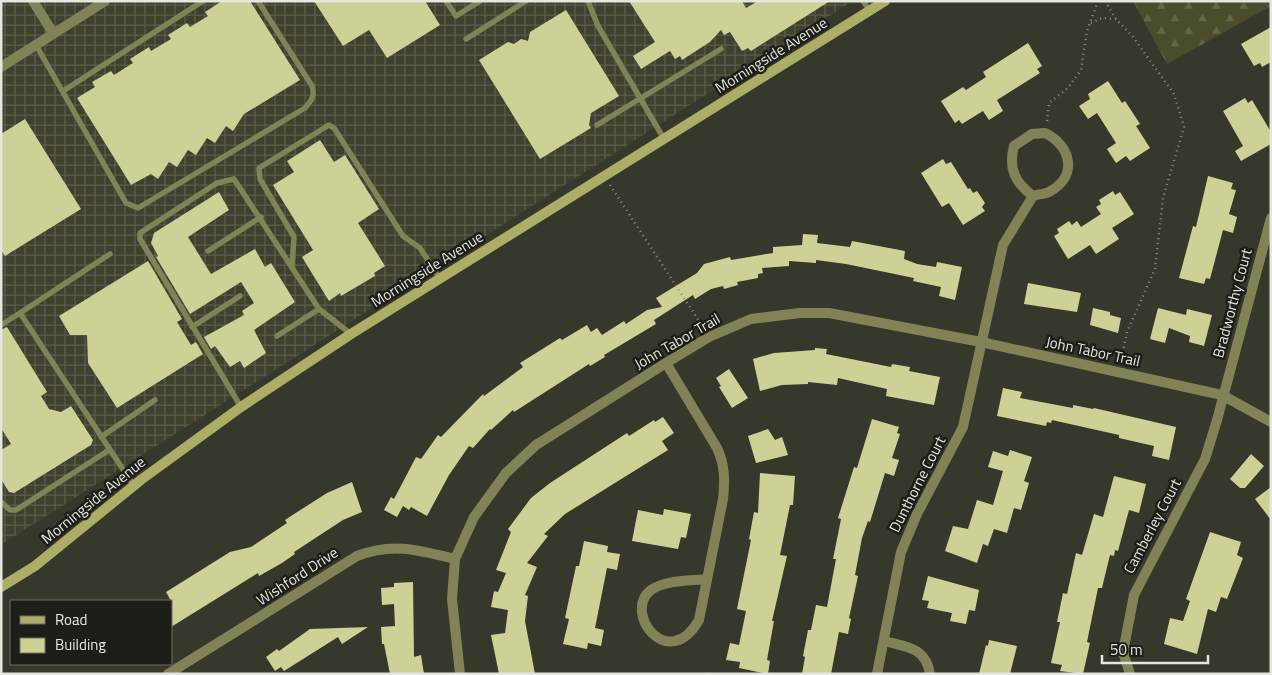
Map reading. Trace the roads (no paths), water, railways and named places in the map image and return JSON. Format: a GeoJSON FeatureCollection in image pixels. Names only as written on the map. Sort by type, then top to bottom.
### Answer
{"type":"FeatureCollection","features":[{"type":"Feature","properties":{"kind":"main road","name":"Morningside Avenue"},"geometry":{"type":"LineString","coordinates":[[1,587],[35,566],[134,486],[241,406],[351,334],[886,1]]}},
{"type":"Feature","properties":{"kind":"street"},"geometry":{"type":"LineString","coordinates":[[33,1],[54,33]]}},
{"type":"Feature","properties":{"kind":"street"},"geometry":{"type":"LineString","coordinates":[[1,66],[105,1]]}},
{"type":"Feature","properties":{"kind":"street"},"geometry":{"type":"LineString","coordinates":[[1045,133],[1062,144],[1066,151],[1068,166],[1062,180],[1049,192],[1033,196],[1020,187],[1011,168],[1011,156],[1014,146],[1032,134],[1045,133]]}},
{"type":"Feature","properties":{"kind":"street","name":"Dunthorne Court"},"geometry":{"type":"LineString","coordinates":[[877,674],[900,552],[917,514],[963,427],[1003,245],[1033,196]]}},
{"type":"Feature","properties":{"kind":"street","name":"Bradworthy Court"},"geometry":{"type":"LineString","coordinates":[[1222,395],[1271,218]]}},
{"type":"Feature","properties":{"kind":"street","name":"John Tabor Trail"},"geometry":{"type":"LineString","coordinates":[[460,674],[452,600],[455,559],[474,517],[506,473],[536,445],[666,363],[709,337],[751,319],[800,313],[829,313],[981,342],[1222,395],[1271,422]]}},
{"type":"Feature","properties":{"kind":"street"},"geometry":{"type":"LineString","coordinates":[[666,363],[724,462],[725,480],[723,499],[699,620],[689,635],[678,641],[667,641],[651,634],[643,618],[643,601],[647,594],[659,586],[707,579]]}},
{"type":"Feature","properties":{"kind":"street","name":"Camberley Court"},"geometry":{"type":"LineString","coordinates":[[1130,674],[1123,652],[1136,590],[1205,459],[1217,420],[1222,395]]}},
{"type":"Feature","properties":{"kind":"street","name":"Wishford Drive"},"geometry":{"type":"LineString","coordinates":[[168,674],[357,556],[392,547],[455,559]]}},
{"type":"Feature","properties":{"kind":"street"},"geometry":{"type":"LineString","coordinates":[[884,641],[914,648],[920,652],[928,664],[930,674]]}},
{"type":"Feature","properties":{"kind":"lane"},"geometry":{"type":"LineString","coordinates":[[63,90],[203,1]]}},
{"type":"Feature","properties":{"kind":"lane"},"geometry":{"type":"LineString","coordinates":[[36,45],[126,203],[138,208],[305,108],[312,101],[314,93],[312,86],[258,1]]}},
{"type":"Feature","properties":{"kind":"lane"},"geometry":{"type":"LineString","coordinates":[[446,1],[456,16],[480,1]]}},
{"type":"Feature","properties":{"kind":"lane"},"geometry":{"type":"LineString","coordinates":[[466,39],[526,1]]}},
{"type":"Feature","properties":{"kind":"lane"},"geometry":{"type":"LineString","coordinates":[[588,1],[598,26],[664,140]]}},
{"type":"Feature","properties":{"kind":"lane"},"geometry":{"type":"LineString","coordinates":[[863,1],[870,11]]}},
{"type":"Feature","properties":{"kind":"lane"},"geometry":{"type":"LineString","coordinates":[[597,125],[721,49]]}},
{"type":"Feature","properties":{"kind":"lane"},"geometry":{"type":"LineString","coordinates":[[292,266],[294,237],[260,179],[259,168],[329,125],[334,128],[403,236],[420,248],[440,279]]}},
{"type":"Feature","properties":{"kind":"lane"},"geometry":{"type":"LineString","coordinates":[[241,406],[140,239],[140,233],[217,182],[234,179],[261,217],[319,309],[351,334]]}},
{"type":"Feature","properties":{"kind":"lane"},"geometry":{"type":"LineString","coordinates":[[208,251],[261,217]]}},
{"type":"Feature","properties":{"kind":"lane"},"geometry":{"type":"LineString","coordinates":[[1,325],[110,254]]}},
{"type":"Feature","properties":{"kind":"lane"},"geometry":{"type":"LineString","coordinates":[[192,327],[240,296]]}},
{"type":"Feature","properties":{"kind":"lane"},"geometry":{"type":"LineString","coordinates":[[277,336],[319,309]]}},
{"type":"Feature","properties":{"kind":"lane"},"geometry":{"type":"LineString","coordinates":[[20,314],[134,486]]}},
{"type":"Feature","properties":{"kind":"lane"},"geometry":{"type":"LineString","coordinates":[[101,437],[155,400]]}},
{"type":"Feature","properties":{"kind":"lane"},"geometry":{"type":"LineString","coordinates":[[1,502],[10,510],[16,510],[109,450]]}}]}
